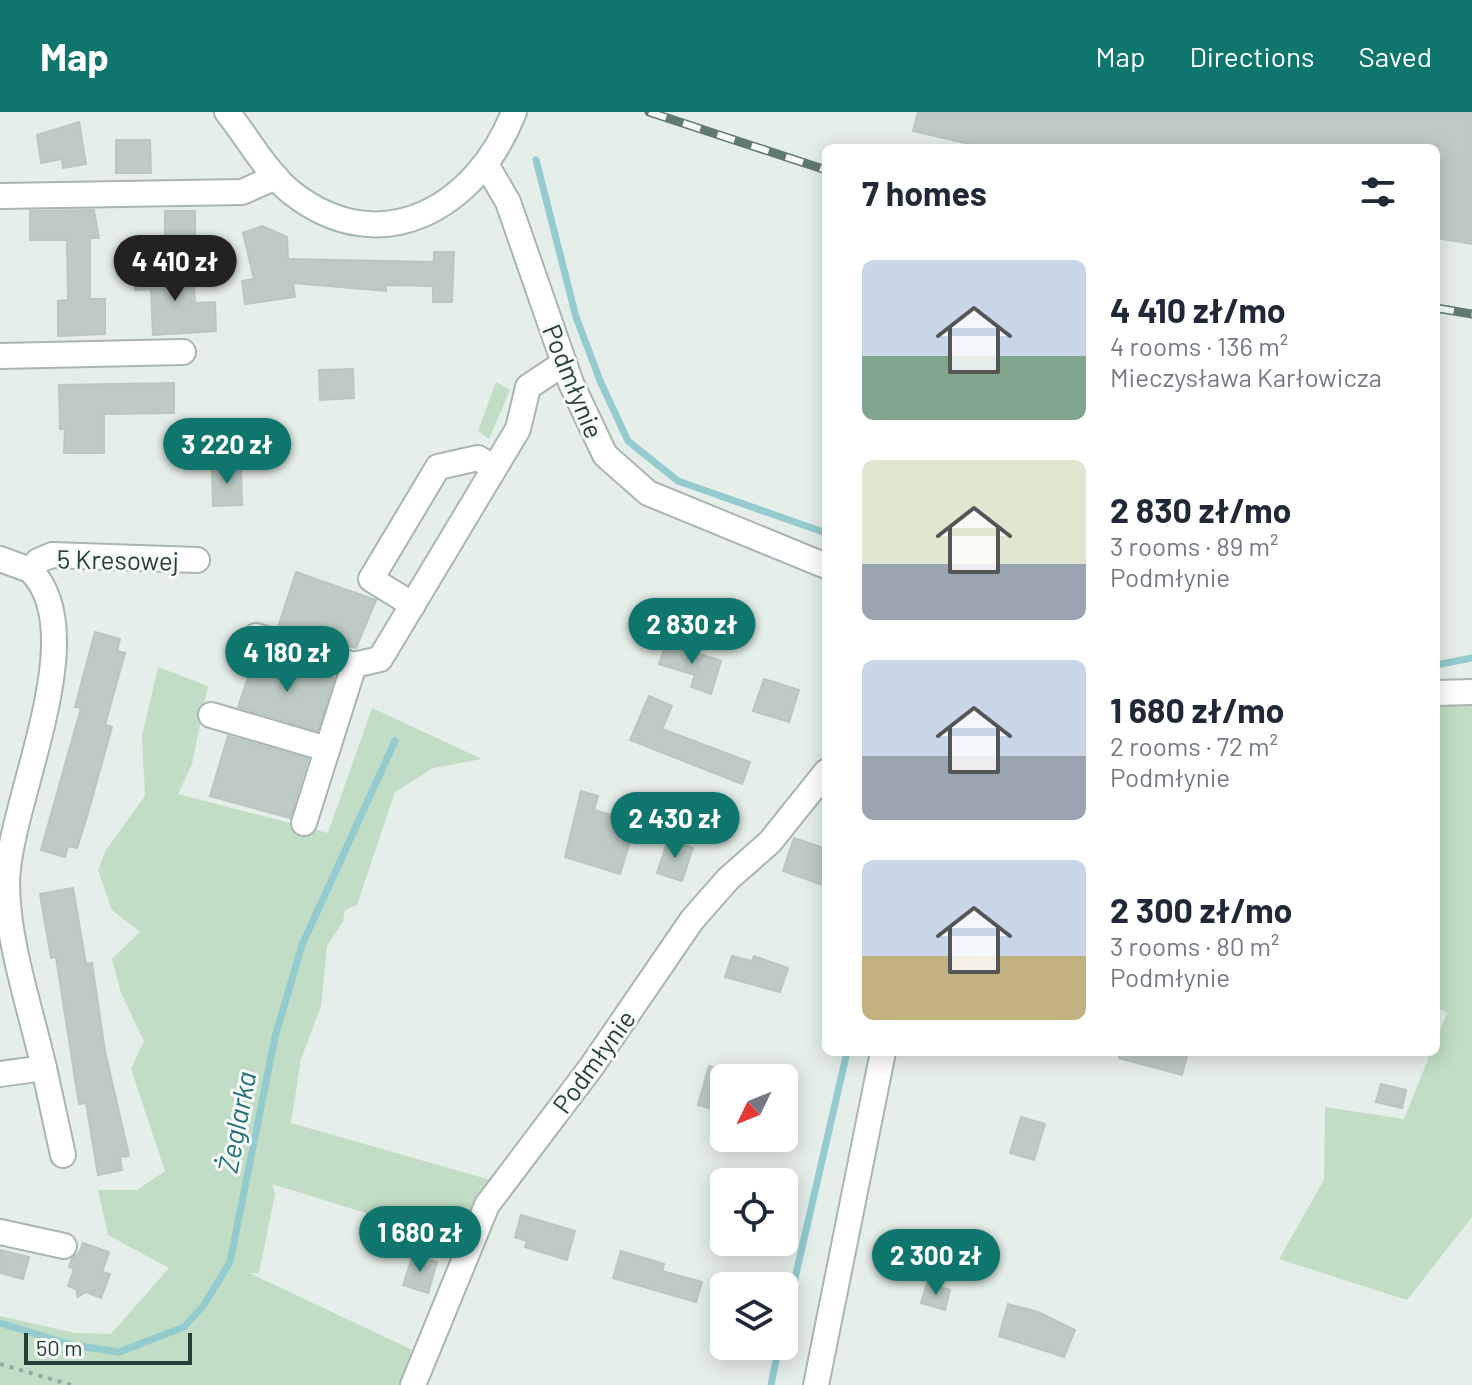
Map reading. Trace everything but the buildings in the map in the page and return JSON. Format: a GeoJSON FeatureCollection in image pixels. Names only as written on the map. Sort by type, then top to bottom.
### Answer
{"type":"FeatureCollection","features":[{"type":"Feature","properties":{"kind":"street"},"geometry":{"type":"LineString","coordinates":[[227,112],[276,177],[312,207],[335,218],[363,225],[403,222],[453,198],[487,166],[514,112]]}},
{"type":"Feature","properties":{"kind":"street","name":"Podmłynie"},"geometry":{"type":"LineString","coordinates":[[487,166],[508,202],[564,363],[605,455],[648,493],[822,564]]}},
{"type":"Feature","properties":{"kind":"street"},"geometry":{"type":"LineString","coordinates":[[0,196],[242,192],[276,177]]}},
{"type":"Feature","properties":{"kind":"street"},"geometry":{"type":"LineString","coordinates":[[0,356],[183,352]]}},
{"type":"Feature","properties":{"kind":"street"},"geometry":{"type":"LineString","coordinates":[[256,636],[354,665],[380,659],[518,429],[528,387],[564,363]]}},
{"type":"Feature","properties":{"kind":"street"},"geometry":{"type":"LineString","coordinates":[[413,605],[371,579],[378,567],[438,467],[478,458],[494,468]]}},
{"type":"Feature","properties":{"kind":"street","name":"5 Kresowej"},"geometry":{"type":"LineString","coordinates":[[0,559],[30,570],[38,561],[52,555],[197,560]]}},
{"type":"Feature","properties":{"kind":"street"},"geometry":{"type":"LineString","coordinates":[[30,570],[51,601],[56,626],[35,763],[7,843],[8,902],[63,1155]]}},
{"type":"Feature","properties":{"kind":"street"},"geometry":{"type":"LineString","coordinates":[[304,823],[354,665]]}},
{"type":"Feature","properties":{"kind":"street"},"geometry":{"type":"LineString","coordinates":[[1440,693],[1472,692]]}},
{"type":"Feature","properties":{"kind":"street"},"geometry":{"type":"LineString","coordinates":[[211,715],[327,749]]}},
{"type":"Feature","properties":{"kind":"street","name":"Podmłynie"},"geometry":{"type":"LineString","coordinates":[[413,1385],[487,1205],[592,1066],[692,920],[728,879],[770,842],[822,777]]}},
{"type":"Feature","properties":{"kind":"street"},"geometry":{"type":"LineString","coordinates":[[816,1385],[882,1056]]}},
{"type":"Feature","properties":{"kind":"street"},"geometry":{"type":"LineString","coordinates":[[0,1074],[44,1068]]}},
{"type":"Feature","properties":{"kind":"street"},"geometry":{"type":"LineString","coordinates":[[0,1232],[64,1246]]}},
{"type":"Feature","properties":{"kind":"path"},"geometry":{"type":"LineString","coordinates":[[0,1364],[71,1385]]}},
{"type":"Feature","properties":{"kind":"green space"},"geometry":{"type":"Polygon","coordinates":[[[496,382],[510,390],[489,439],[478,431],[496,382]]]}},
{"type":"Feature","properties":{"kind":"green space"},"geometry":{"type":"Polygon","coordinates":[[[158,667],[208,686],[192,764],[178,794],[328,833],[372,708],[482,759],[433,768],[395,792],[357,905],[345,910],[343,921],[327,946],[321,1006],[301,1059],[291,1123],[494,1181],[460,1242],[272,1184],[275,1194],[259,1273],[249,1273],[421,1354],[406,1385],[0,1385],[0,1316],[75,1333],[111,1334],[169,1268],[108,1235],[98,1190],[137,1190],[165,1171],[131,1069],[144,1041],[121,993],[112,959],[140,932],[112,910],[98,870],[106,850],[145,796],[142,736],[158,667]]]}},
{"type":"Feature","properties":{"kind":"green space"},"geometry":{"type":"Polygon","coordinates":[[[1472,702],[1472,1217],[1407,1300],[1279,1259],[1324,1180],[1325,1107],[1404,1119],[1429,1056],[1440,1056],[1440,1030],[1447,1013],[1440,1009],[1440,703],[1472,702]]]}},
{"type":"Feature","properties":{"kind":"waterway"},"geometry":{"type":"LineString","coordinates":[[536,160],[576,317],[601,383],[628,441],[678,481],[822,532]]}},
{"type":"Feature","properties":{"kind":"waterway"},"geometry":{"type":"LineString","coordinates":[[1440,664],[1472,658]]}},
{"type":"Feature","properties":{"kind":"waterway","name":"Żeglarka"},"geometry":{"type":"LineString","coordinates":[[0,1323],[72,1345],[119,1352],[184,1327],[204,1305],[230,1262],[275,1037],[302,945],[395,741]]}},
{"type":"Feature","properties":{"kind":"waterway"},"geometry":{"type":"LineString","coordinates":[[796,1272],[846,1056]]}},
{"type":"Feature","properties":{"kind":"waterway"},"geometry":{"type":"LineString","coordinates":[[771,1385],[776,1360]]}},
{"type":"Feature","properties":{"kind":"railway"},"geometry":{"type":"LineString","coordinates":[[649,112],[822,169]]}},
{"type":"Feature","properties":{"kind":"railway"},"geometry":{"type":"LineString","coordinates":[[1440,309],[1472,314]]}}]}
